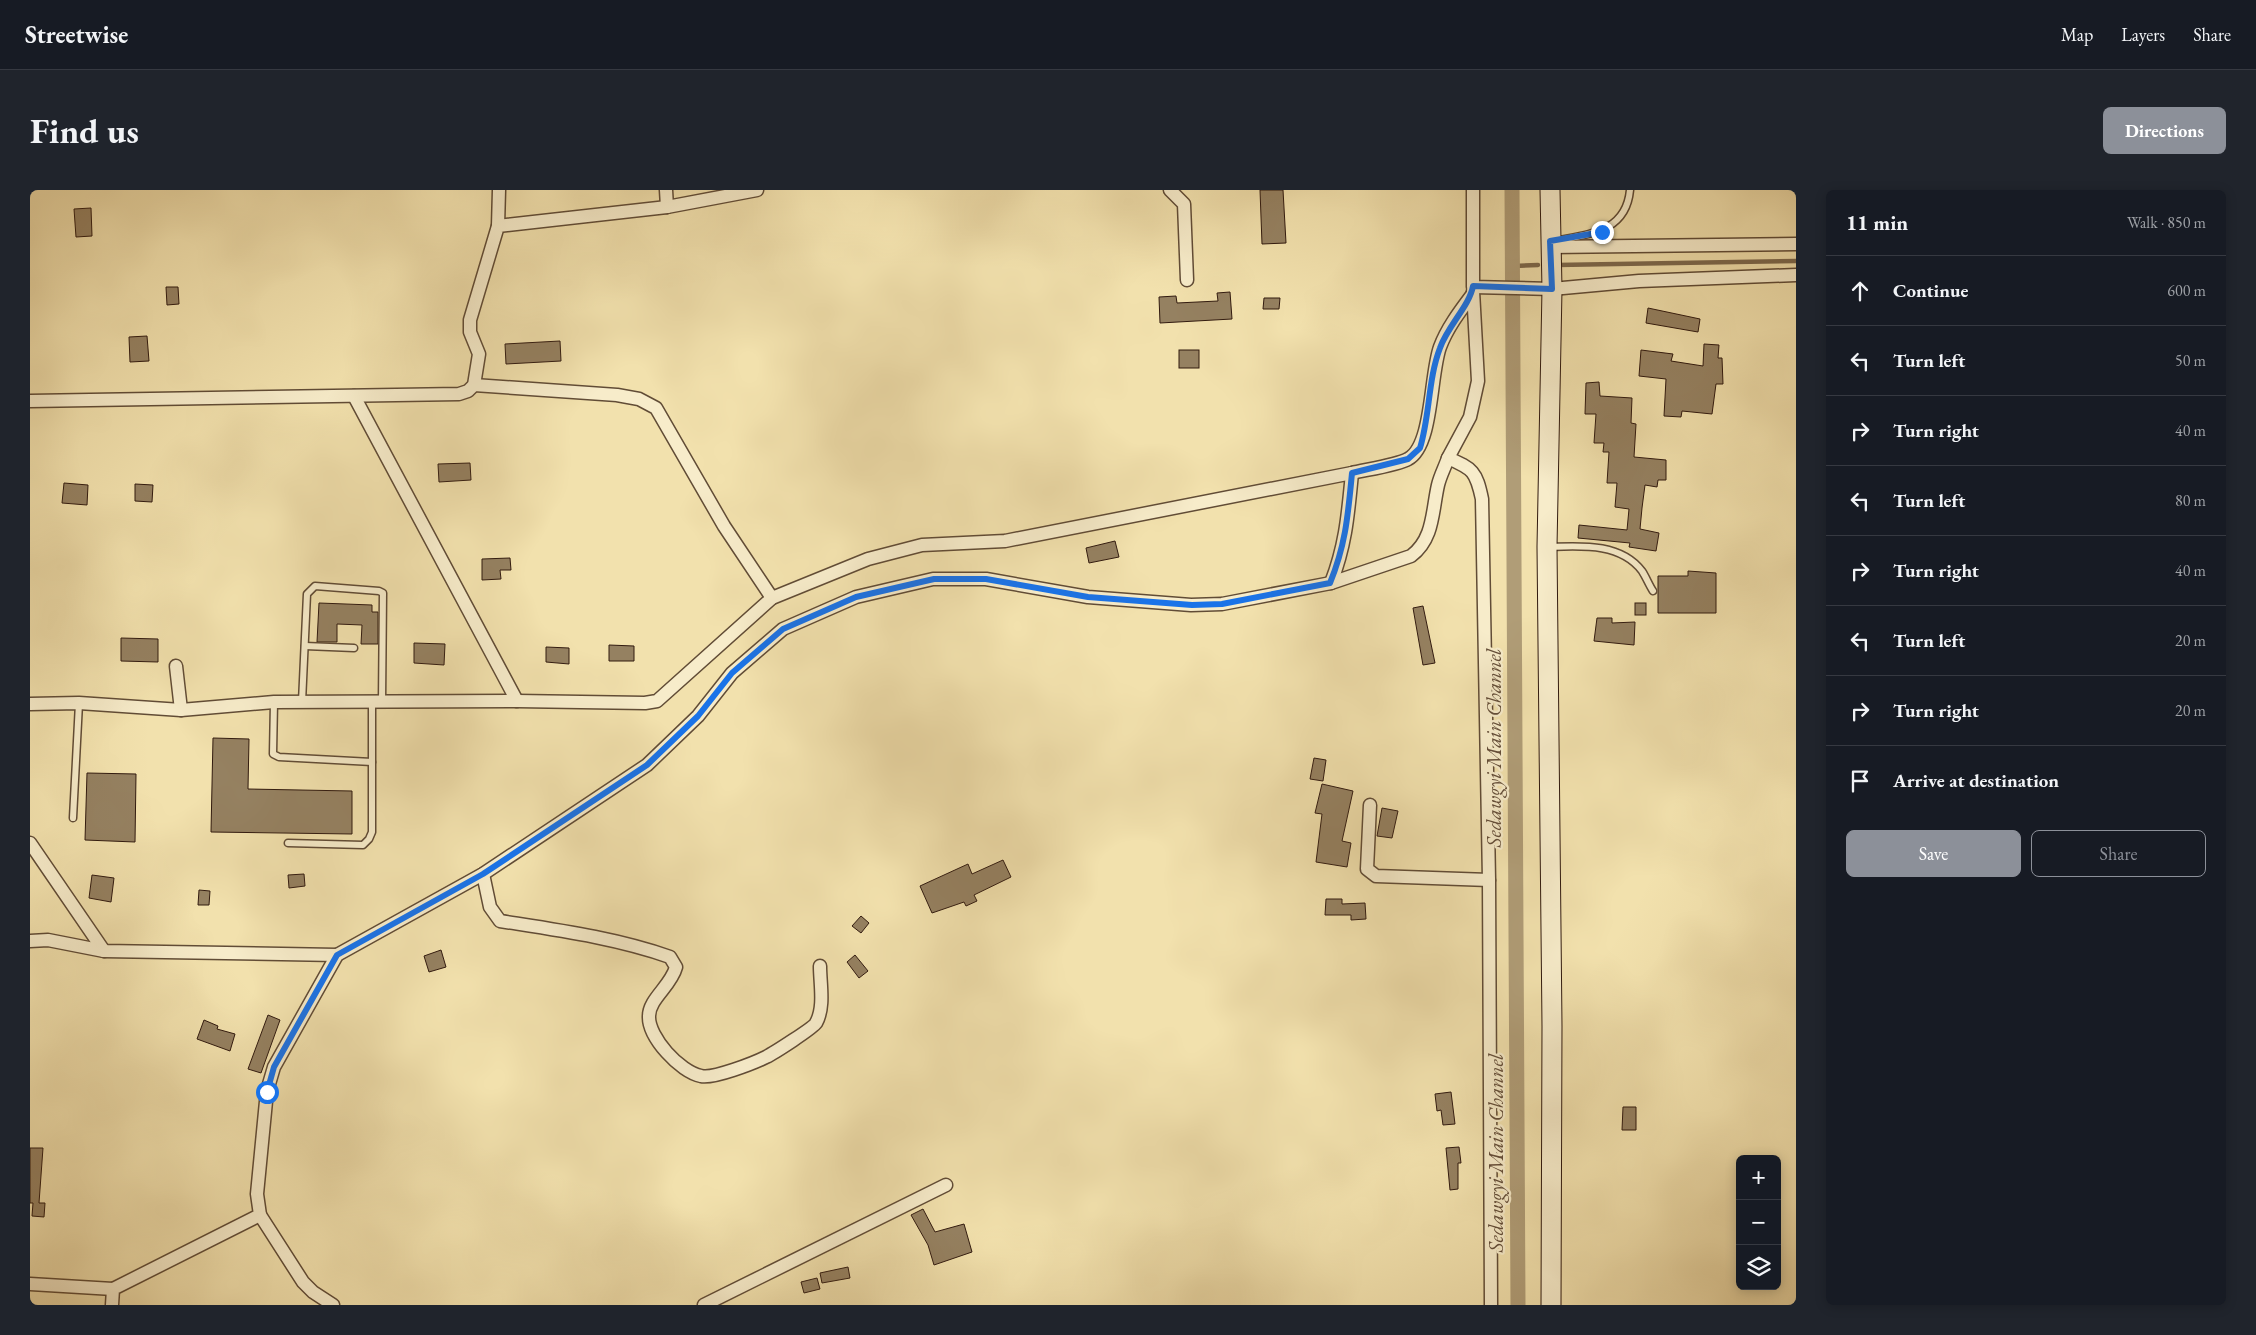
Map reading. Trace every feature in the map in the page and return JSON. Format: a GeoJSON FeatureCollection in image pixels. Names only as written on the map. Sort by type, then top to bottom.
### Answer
{"type":"FeatureCollection","features":[{"type":"Feature","properties":{"kind":"street"},"geometry":{"type":"LineString","coordinates":[[30,401],[459,394],[468,391],[474,385],[479,354],[470,332],[470,320],[498,226],[499,190]]}},
{"type":"Feature","properties":{"kind":"street"},"geometry":{"type":"LineString","coordinates":[[666,190],[666,207]]}},
{"type":"Feature","properties":{"kind":"street"},"geometry":{"type":"LineString","coordinates":[[498,226],[666,207],[757,190]]}},
{"type":"Feature","properties":{"kind":"street"},"geometry":{"type":"LineString","coordinates":[[1170,190],[1180,200],[1185,210],[1187,280]]}},
{"type":"Feature","properties":{"kind":"street"},"geometry":{"type":"LineString","coordinates":[[30,941],[48,940],[104,951],[337,955],[483,874],[647,765],[698,716],[732,673],[783,629],[856,597],[934,579],[986,579],[1088,597],[1192,605],[1222,604],[1330,583],[1411,556],[1420,549],[1430,532],[1439,483],[1448,458],[1470,417],[1478,381],[1473,290],[1473,190]]}},
{"type":"Feature","properties":{"kind":"street"},"geometry":{"type":"LineString","coordinates":[[1550,190],[1550,244],[1546,289],[1552,1026],[1550,1305]]}},
{"type":"Feature","properties":{"kind":"street"},"geometry":{"type":"LineString","coordinates":[[1550,244],[1796,244]]}},
{"type":"Feature","properties":{"kind":"street"},"geometry":{"type":"LineString","coordinates":[[30,704],[79,703],[181,710],[274,702],[517,701],[646,703],[657,701],[772,598],[868,559],[922,545],[1005,540],[1352,473],[1408,459],[1420,448],[1440,347],[1453,321],[1473,290],[1490,287],[1546,289],[1639,281],[1796,275]]}},
{"type":"Feature","properties":{"kind":"street"},"geometry":{"type":"LineString","coordinates":[[474,385],[617,395],[639,399],[656,408],[724,526],[772,598]]}},
{"type":"Feature","properties":{"kind":"street"},"geometry":{"type":"LineString","coordinates":[[354,396],[517,701]]}},
{"type":"Feature","properties":{"kind":"street"},"geometry":{"type":"LineString","coordinates":[[1448,458],[1470,468],[1478,482],[1482,499],[1489,880],[1491,1305]]}},
{"type":"Feature","properties":{"kind":"street"},"geometry":{"type":"LineString","coordinates":[[1330,583],[1341,556],[1347,529],[1352,473]]}},
{"type":"Feature","properties":{"kind":"street"},"geometry":{"type":"LineString","coordinates":[[176,666],[181,710]]}},
{"type":"Feature","properties":{"kind":"street"},"geometry":{"type":"LineString","coordinates":[[1370,805],[1367,869],[1371,874],[1376,876],[1489,880]]}},
{"type":"Feature","properties":{"kind":"street"},"geometry":{"type":"LineString","coordinates":[[30,843],[104,951]]}},
{"type":"Feature","properties":{"kind":"street"},"geometry":{"type":"LineString","coordinates":[[483,874],[490,907],[500,921],[555,930],[670,957],[676,967],[673,977],[652,1004],[648,1016],[652,1030],[668,1055],[688,1071],[701,1076],[712,1076],[766,1058],[815,1024],[820,1011],[820,966]]}},
{"type":"Feature","properties":{"kind":"street"},"geometry":{"type":"LineString","coordinates":[[333,1305],[313,1292],[303,1282],[260,1215],[257,1194],[267,1092],[274,1067],[337,955]]}},
{"type":"Feature","properties":{"kind":"street"},"geometry":{"type":"LineString","coordinates":[[704,1305],[946,1185]]}},
{"type":"Feature","properties":{"kind":"street"},"geometry":{"type":"LineString","coordinates":[[30,1284],[113,1289],[260,1215]]}},
{"type":"Feature","properties":{"kind":"street"},"geometry":{"type":"LineString","coordinates":[[112,1305],[113,1289]]}},
{"type":"Feature","properties":{"kind":"lane"},"geometry":{"type":"LineString","coordinates":[[1550,244],[1602,232],[1621,217],[1630,190]]}},
{"type":"Feature","properties":{"kind":"lane"},"geometry":{"type":"LineString","coordinates":[[1547,548],[1585,546],[1603,548],[1626,558],[1641,570],[1653,591]]}},
{"type":"Feature","properties":{"kind":"lane"},"geometry":{"type":"LineString","coordinates":[[288,843],[363,844],[369,839],[372,832],[372,762],[383,593],[379,591],[315,586],[311,588],[307,594],[302,702]]}},
{"type":"Feature","properties":{"kind":"lane"},"geometry":{"type":"LineString","coordinates":[[305,646],[354,648]]}},
{"type":"Feature","properties":{"kind":"lane"},"geometry":{"type":"LineString","coordinates":[[274,702],[273,754],[279,757],[372,762]]}},
{"type":"Feature","properties":{"kind":"lane"},"geometry":{"type":"LineString","coordinates":[[73,818],[79,703]]}},
{"type":"Feature","properties":{"kind":"building"},"geometry":{"type":"Polygon","coordinates":[[[1260,190],[1283,190],[1286,243],[1262,244],[1260,190]]]}},
{"type":"Feature","properties":{"kind":"building"},"geometry":{"type":"Polygon","coordinates":[[[91,208],[92,236],[76,237],[74,209],[91,208]]]}},
{"type":"Feature","properties":{"kind":"building"},"geometry":{"type":"Polygon","coordinates":[[[166,287],[178,287],[179,304],[167,305],[166,287]]]}},
{"type":"Feature","properties":{"kind":"building"},"geometry":{"type":"Polygon","coordinates":[[[1230,292],[1232,319],[1160,323],[1159,297],[1176,296],[1177,303],[1218,301],[1217,293],[1230,292]]]}},
{"type":"Feature","properties":{"kind":"building"},"geometry":{"type":"Polygon","coordinates":[[[1264,298],[1280,298],[1279,309],[1263,309],[1264,298]]]}},
{"type":"Feature","properties":{"kind":"building"},"geometry":{"type":"Polygon","coordinates":[[[1648,308],[1700,319],[1698,332],[1646,323],[1648,308]]]}},
{"type":"Feature","properties":{"kind":"building"},"geometry":{"type":"Polygon","coordinates":[[[147,336],[149,361],[130,362],[129,337],[147,336]]]}},
{"type":"Feature","properties":{"kind":"building"},"geometry":{"type":"Polygon","coordinates":[[[560,341],[561,361],[506,364],[505,344],[560,341]]]}},
{"type":"Feature","properties":{"kind":"building"},"geometry":{"type":"Polygon","coordinates":[[[1704,344],[1719,345],[1718,358],[1722,358],[1723,384],[1716,384],[1712,414],[1682,411],[1681,417],[1664,416],[1666,379],[1639,376],[1641,350],[1673,354],[1671,361],[1703,366],[1704,344]]]}},
{"type":"Feature","properties":{"kind":"building"},"geometry":{"type":"Polygon","coordinates":[[[1179,350],[1199,350],[1199,368],[1179,368],[1179,350]]]}},
{"type":"Feature","properties":{"kind":"building"},"geometry":{"type":"Polygon","coordinates":[[[1599,382],[1600,396],[1632,398],[1631,423],[1636,424],[1634,457],[1666,460],[1666,480],[1658,480],[1657,487],[1645,485],[1642,508],[1640,529],[1659,533],[1656,551],[1629,547],[1630,543],[1578,538],[1579,525],[1627,530],[1629,509],[1615,507],[1617,483],[1607,483],[1609,452],[1603,452],[1604,443],[1594,443],[1596,414],[1585,414],[1586,383],[1599,382]]]}},
{"type":"Feature","properties":{"kind":"building"},"geometry":{"type":"Polygon","coordinates":[[[470,463],[471,480],[439,482],[438,464],[470,463]]]}},
{"type":"Feature","properties":{"kind":"building"},"geometry":{"type":"Polygon","coordinates":[[[64,483],[88,485],[87,505],[62,503],[64,483]]]}},
{"type":"Feature","properties":{"kind":"building"},"geometry":{"type":"Polygon","coordinates":[[[135,484],[153,485],[152,502],[135,501],[135,484]]]}},
{"type":"Feature","properties":{"kind":"building"},"geometry":{"type":"Polygon","coordinates":[[[1115,541],[1119,557],[1089,563],[1086,548],[1115,541]]]}},
{"type":"Feature","properties":{"kind":"building"},"geometry":{"type":"Polygon","coordinates":[[[510,558],[511,570],[500,570],[501,579],[482,580],[482,559],[510,558]]]}},
{"type":"Feature","properties":{"kind":"building"},"geometry":{"type":"Polygon","coordinates":[[[1688,571],[1716,573],[1716,613],[1658,613],[1658,576],[1688,576],[1688,571]]]}},
{"type":"Feature","properties":{"kind":"building"},"geometry":{"type":"Polygon","coordinates":[[[319,603],[372,605],[372,612],[378,612],[378,644],[361,644],[362,625],[337,624],[337,642],[317,642],[319,603]]]}},
{"type":"Feature","properties":{"kind":"building"},"geometry":{"type":"Polygon","coordinates":[[[1635,603],[1646,603],[1646,615],[1635,615],[1635,603]]]}},
{"type":"Feature","properties":{"kind":"building"},"geometry":{"type":"Polygon","coordinates":[[[1423,606],[1435,663],[1423,665],[1413,608],[1423,606]]]}},
{"type":"Feature","properties":{"kind":"building"},"geometry":{"type":"Polygon","coordinates":[[[1597,618],[1612,618],[1612,623],[1635,622],[1634,645],[1594,641],[1597,618]]]}},
{"type":"Feature","properties":{"kind":"building"},"geometry":{"type":"Polygon","coordinates":[[[121,638],[158,639],[158,662],[121,661],[121,638]]]}},
{"type":"Feature","properties":{"kind":"building"},"geometry":{"type":"Polygon","coordinates":[[[414,643],[445,644],[444,665],[414,663],[414,643]]]}},
{"type":"Feature","properties":{"kind":"building"},"geometry":{"type":"Polygon","coordinates":[[[609,645],[634,646],[634,661],[609,661],[609,645]]]}},
{"type":"Feature","properties":{"kind":"building"},"geometry":{"type":"Polygon","coordinates":[[[546,647],[569,648],[569,664],[546,662],[546,647]]]}},
{"type":"Feature","properties":{"kind":"building"},"geometry":{"type":"Polygon","coordinates":[[[213,738],[249,739],[248,789],[352,791],[352,834],[211,832],[213,738]]]}},
{"type":"Feature","properties":{"kind":"building"},"geometry":{"type":"Polygon","coordinates":[[[1314,758],[1326,760],[1323,781],[1310,779],[1314,758]]]}},
{"type":"Feature","properties":{"kind":"building"},"geometry":{"type":"Polygon","coordinates":[[[87,773],[136,774],[135,842],[85,840],[87,773]]]}},
{"type":"Feature","properties":{"kind":"building"},"geometry":{"type":"Polygon","coordinates":[[[1322,784],[1353,791],[1342,841],[1351,843],[1347,867],[1316,862],[1322,814],[1315,813],[1322,784]]]}},
{"type":"Feature","properties":{"kind":"building"},"geometry":{"type":"Polygon","coordinates":[[[1382,808],[1398,811],[1392,838],[1377,836],[1382,808]]]}},
{"type":"Feature","properties":{"kind":"building"},"geometry":{"type":"Polygon","coordinates":[[[1003,860],[1011,877],[974,895],[977,901],[966,906],[964,902],[932,913],[920,886],[968,864],[972,874],[1003,860]]]}},
{"type":"Feature","properties":{"kind":"building"},"geometry":{"type":"Polygon","coordinates":[[[304,874],[305,886],[289,888],[288,875],[304,874]]]}},
{"type":"Feature","properties":{"kind":"building"},"geometry":{"type":"Polygon","coordinates":[[[92,875],[114,878],[111,902],[89,898],[92,875]]]}},
{"type":"Feature","properties":{"kind":"building"},"geometry":{"type":"Polygon","coordinates":[[[199,890],[210,891],[209,905],[198,905],[199,890]]]}},
{"type":"Feature","properties":{"kind":"building"},"geometry":{"type":"Polygon","coordinates":[[[1326,899],[1342,899],[1342,904],[1365,903],[1366,919],[1351,920],[1351,915],[1325,915],[1326,899]]]}},
{"type":"Feature","properties":{"kind":"building"},"geometry":{"type":"Polygon","coordinates":[[[861,916],[869,923],[861,933],[852,926],[861,916]]]}},
{"type":"Feature","properties":{"kind":"building"},"geometry":{"type":"Polygon","coordinates":[[[441,950],[446,967],[429,972],[424,956],[441,950]]]}},
{"type":"Feature","properties":{"kind":"building"},"geometry":{"type":"Polygon","coordinates":[[[855,955],[868,971],[859,978],[847,962],[855,955]]]}},
{"type":"Feature","properties":{"kind":"building"},"geometry":{"type":"Polygon","coordinates":[[[268,1015],[280,1020],[261,1073],[248,1069],[268,1015]]]}},
{"type":"Feature","properties":{"kind":"building"},"geometry":{"type":"Polygon","coordinates":[[[204,1020],[218,1026],[217,1029],[235,1034],[230,1051],[197,1039],[204,1020]]]}},
{"type":"Feature","properties":{"kind":"building"},"geometry":{"type":"Polygon","coordinates":[[[1451,1092],[1455,1124],[1443,1125],[1441,1110],[1437,1111],[1435,1094],[1451,1092]]]}},
{"type":"Feature","properties":{"kind":"building"},"geometry":{"type":"Polygon","coordinates":[[[1623,1107],[1636,1107],[1636,1130],[1622,1130],[1623,1107]]]}},
{"type":"Feature","properties":{"kind":"building"},"geometry":{"type":"Polygon","coordinates":[[[1459,1147],[1461,1163],[1458,1163],[1458,1189],[1450,1190],[1446,1148],[1459,1147]]]}},
{"type":"Feature","properties":{"kind":"building"},"geometry":{"type":"Polygon","coordinates":[[[30,1148],[43,1148],[39,1203],[45,1203],[44,1217],[32,1216],[33,1203],[30,1203],[30,1148]]]}},
{"type":"Feature","properties":{"kind":"building"},"geometry":{"type":"Polygon","coordinates":[[[923,1209],[935,1232],[964,1224],[972,1252],[934,1265],[928,1245],[911,1215],[923,1209]]]}},
{"type":"Feature","properties":{"kind":"building"},"geometry":{"type":"Polygon","coordinates":[[[848,1267],[850,1278],[822,1283],[820,1273],[848,1267]]]}},
{"type":"Feature","properties":{"kind":"building"},"geometry":{"type":"Polygon","coordinates":[[[817,1278],[820,1289],[804,1293],[801,1282],[817,1278]]]}},
{"type":"Feature","properties":{"kind":"waterway","name":"Sedawgyi Main Channel"},"geometry":{"type":"LineString","coordinates":[[1512,190],[1518,1305]]}},
{"type":"Feature","properties":{"kind":"waterway"},"geometry":{"type":"LineString","coordinates":[[1557,265],[1796,261]]}},
{"type":"Feature","properties":{"kind":"waterway"},"geometry":{"type":"LineString","coordinates":[[1514,266],[1538,265]]}},
{"type":"Feature","properties":{"kind":"route"},"geometry":{"type":"LineString","coordinates":[[267,1092],[274,1067],[337,955],[483,874],[647,765],[698,716],[732,673],[783,629],[856,597],[934,579],[986,579],[1088,597],[1192,605],[1222,604],[1330,583],[1341,556],[1347,529],[1352,473],[1408,459],[1420,448],[1440,347],[1453,321],[1472,294],[1473,286],[1552,289],[1550,241],[1602,232]]}}]}
